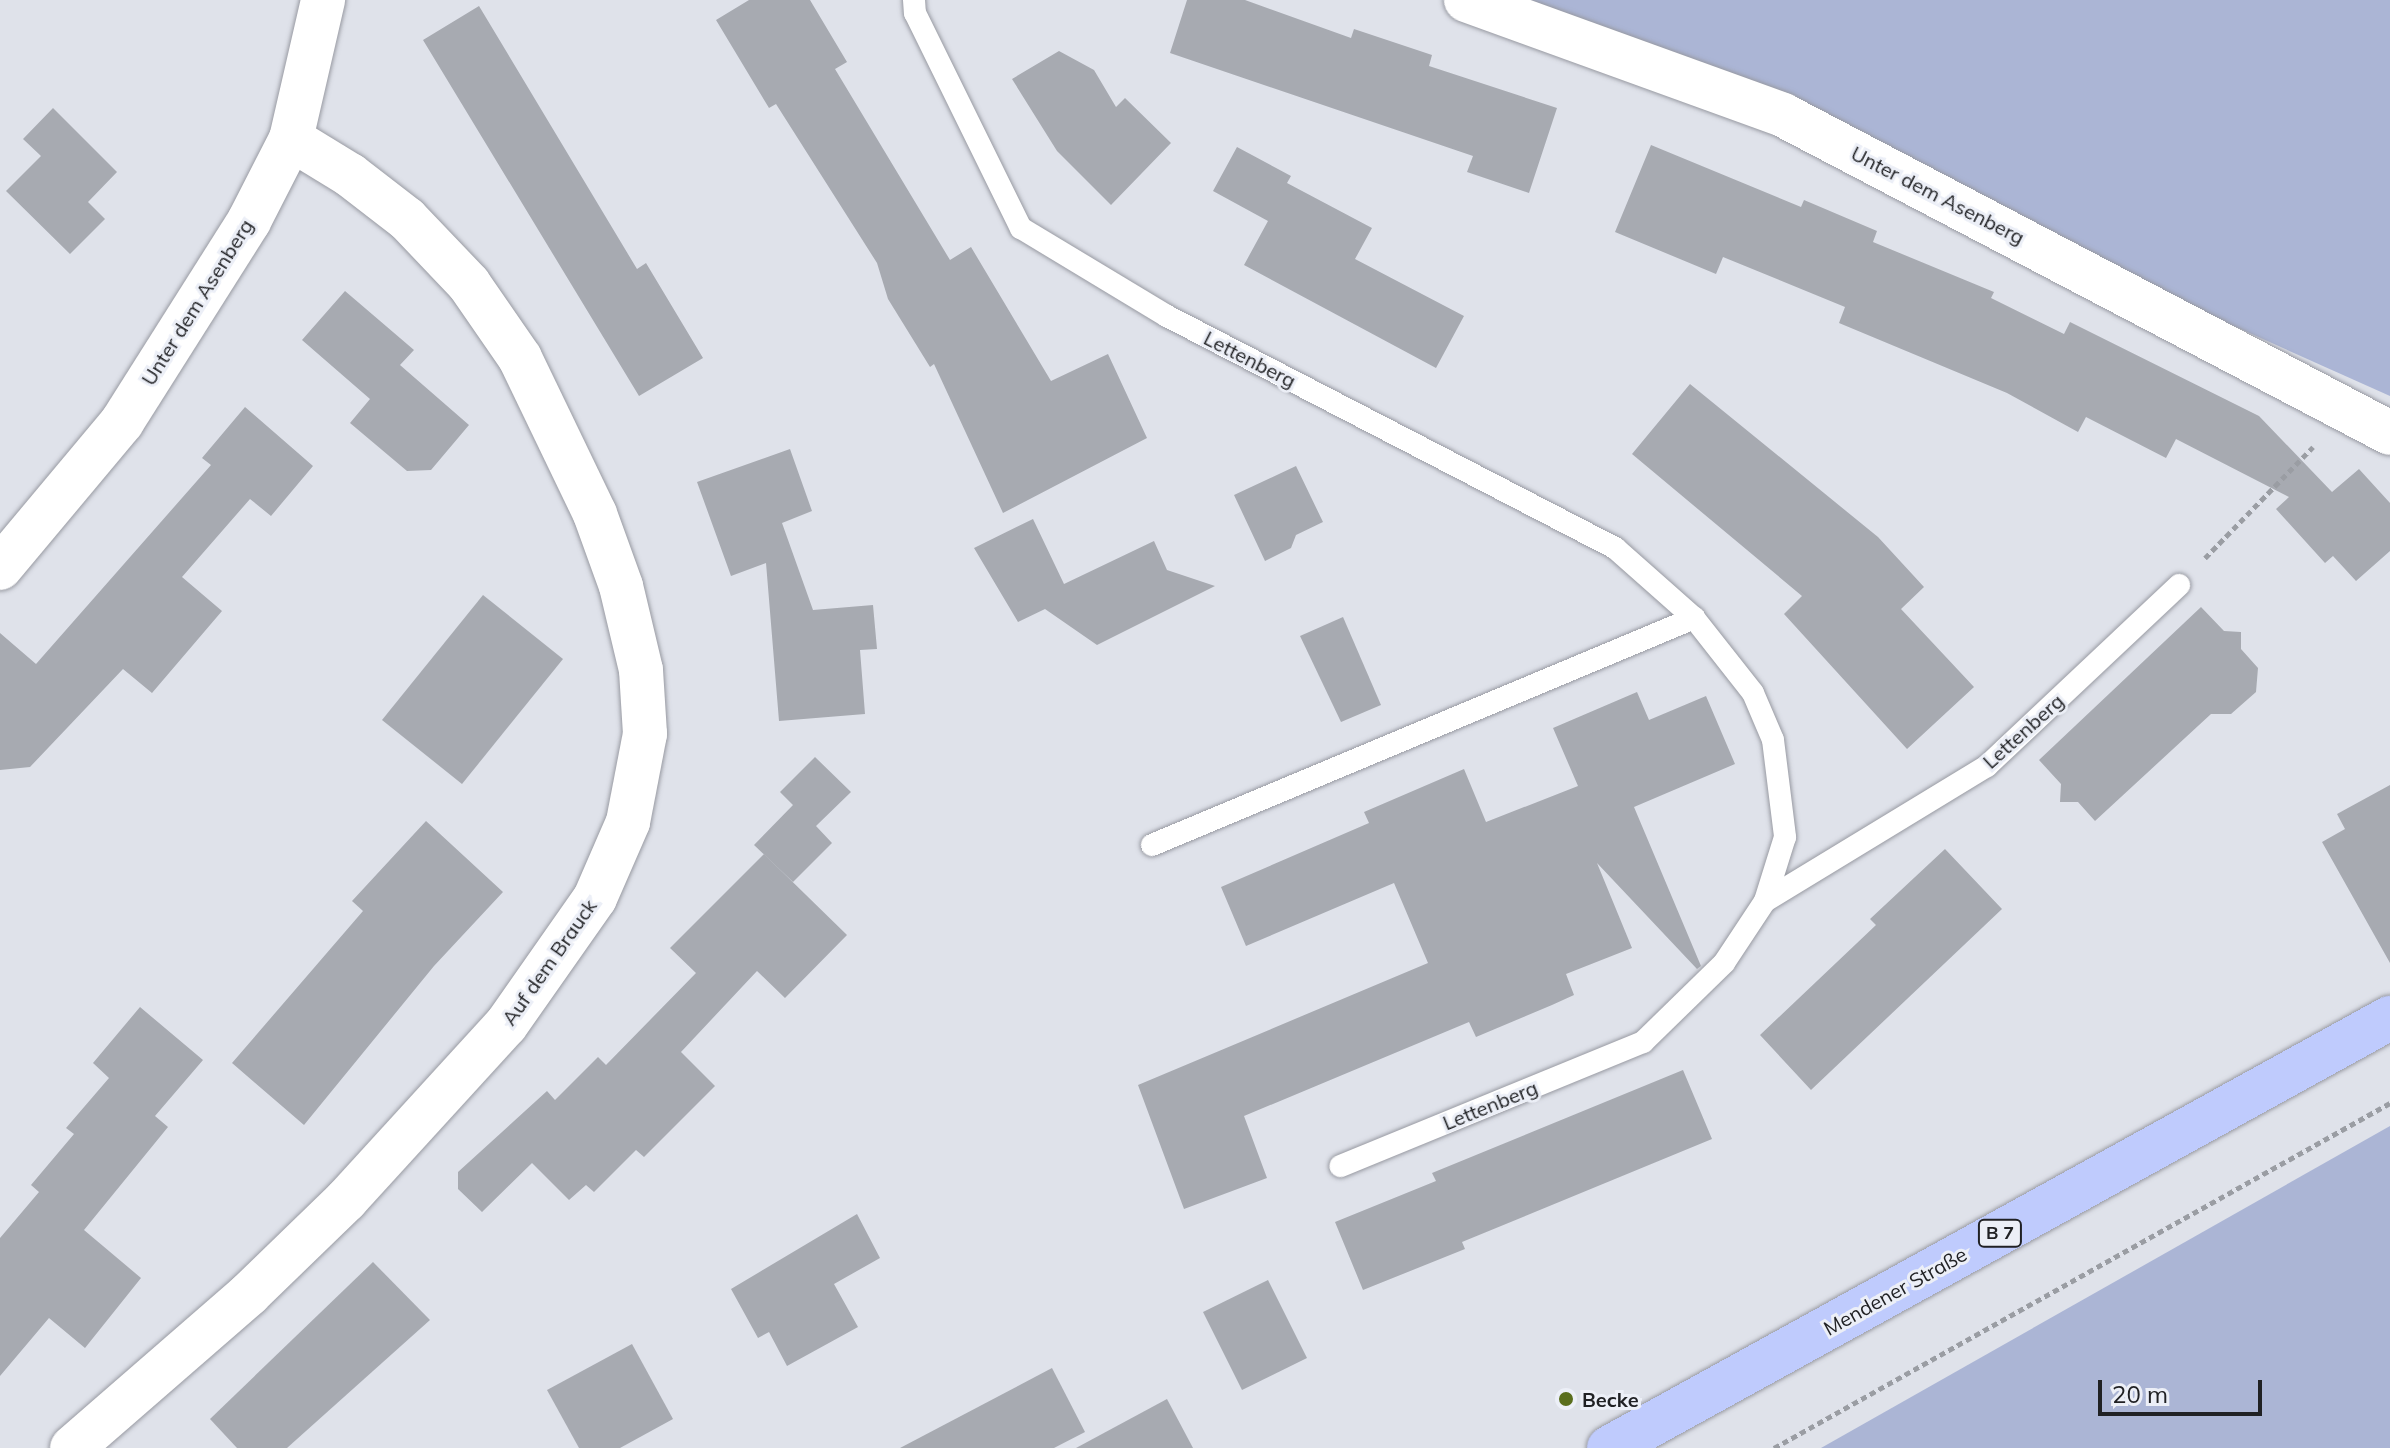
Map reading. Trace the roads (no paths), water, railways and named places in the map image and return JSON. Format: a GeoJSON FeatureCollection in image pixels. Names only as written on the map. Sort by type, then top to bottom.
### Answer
{"type":"FeatureCollection","features":[{"type":"Feature","properties":{"kind":"main road","name":"Mendener Straße"},"geometry":{"type":"LineString","coordinates":[[1609,1448],[2390,1018]]}},
{"type":"Feature","properties":{"kind":"street","name":"Unter dem Asenberg"},"geometry":{"type":"LineString","coordinates":[[0,568],[122,422],[249,221],[291,139],[323,0]]}},
{"type":"Feature","properties":{"kind":"street","name":"Unter dem Asenberg"},"geometry":{"type":"LineString","coordinates":[[1466,0],[1783,115],[2390,433]]}},
{"type":"Feature","properties":{"kind":"street","name":"Auf dem Brauck"},"geometry":{"type":"LineString","coordinates":[[72,1448],[249,1294],[346,1200],[506,1025],[595,898],[628,822],[645,734],[641,670],[621,586],[595,514],[520,358],[469,284],[407,219],[350,175],[291,139]]}},
{"type":"Feature","properties":{"kind":"lane","name":"Lettenberg"},"geometry":{"type":"LineString","coordinates":[[914,0],[915,13],[1021,228],[1167,316],[1615,548],[1694,618],[1753,693],[1773,740],[1785,837],[1765,901],[1724,963],[1643,1042],[1340,1166]]}},
{"type":"Feature","properties":{"kind":"lane","name":"Lettenberg"},"geometry":{"type":"LineString","coordinates":[[1765,901],[1987,766],[2179,585]]}},
{"type":"Feature","properties":{"kind":"lane"},"geometry":{"type":"LineString","coordinates":[[1152,845],[1694,618]]}},
{"type":"Feature","properties":{"kind":"place","name":"Becke"},"geometry":{"type":"Point","coordinates":[1566,1399]}}]}
